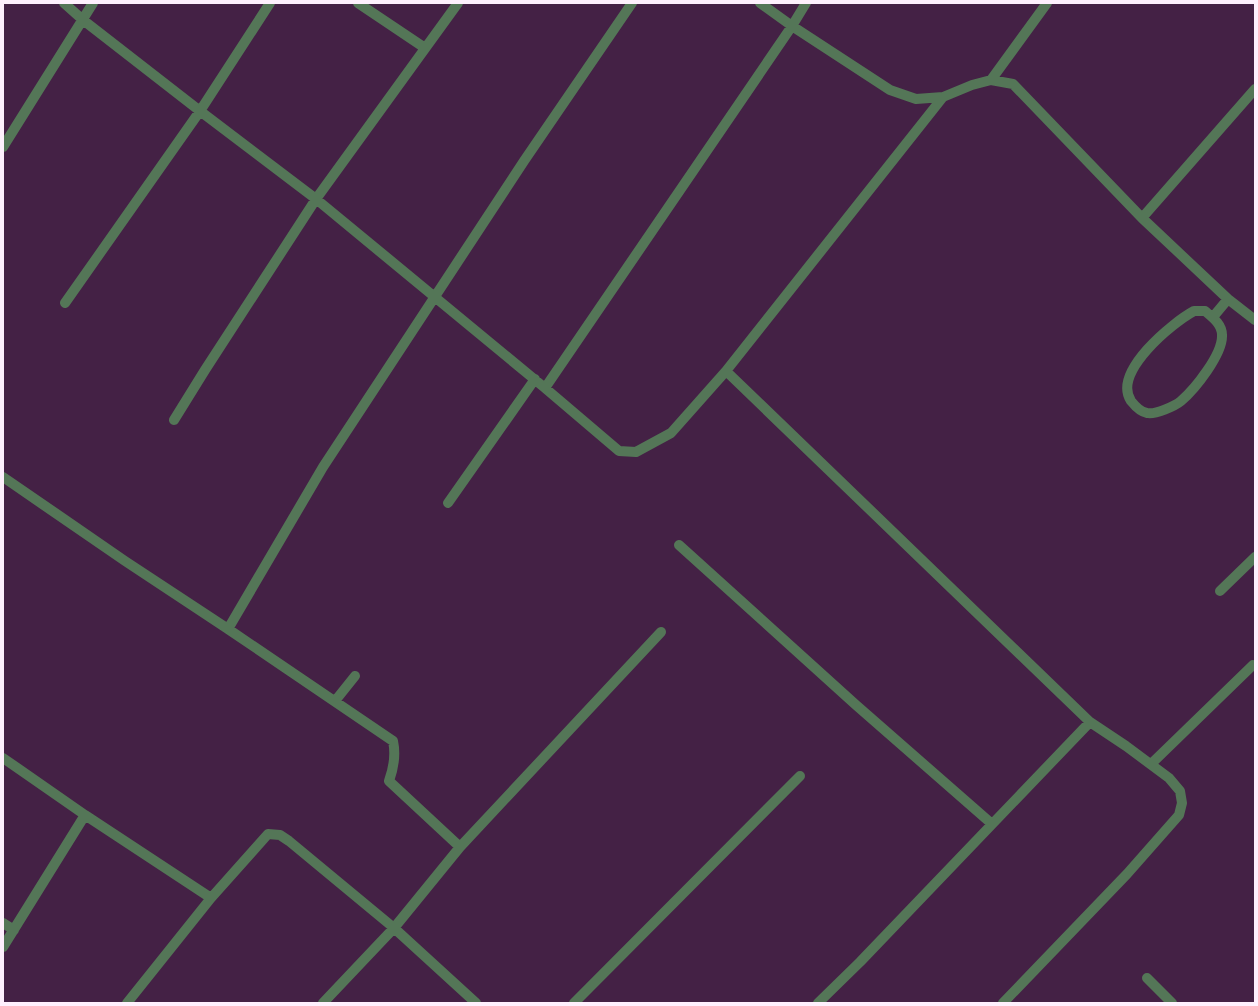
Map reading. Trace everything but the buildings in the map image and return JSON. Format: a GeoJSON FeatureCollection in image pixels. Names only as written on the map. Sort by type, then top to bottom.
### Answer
{"type":"FeatureCollection","features":[{"type":"Feature","properties":{"kind":"street"},"geometry":{"type":"LineString","coordinates":[[64,3],[83,20],[316,199],[535,379],[619,451],[636,452],[671,433],[726,371],[943,97]]}},
{"type":"Feature","properties":{"kind":"street"},"geometry":{"type":"LineString","coordinates":[[3,147],[93,3]]}},
{"type":"Feature","properties":{"kind":"street"},"geometry":{"type":"LineString","coordinates":[[66,303],[200,111],[270,3]]}},
{"type":"Feature","properties":{"kind":"street"},"geometry":{"type":"LineString","coordinates":[[358,3],[425,48]]}},
{"type":"Feature","properties":{"kind":"street"},"geometry":{"type":"LineString","coordinates":[[174,420],[204,370],[316,199],[458,3]]}},
{"type":"Feature","properties":{"kind":"street"},"geometry":{"type":"LineString","coordinates":[[228,629],[323,467],[524,162],[632,3]]}},
{"type":"Feature","properties":{"kind":"street"},"geometry":{"type":"LineString","coordinates":[[760,3],[792,26],[890,90],[916,99],[943,97],[972,85],[991,80],[1013,84],[1142,218],[1228,298],[1254,317]]}},
{"type":"Feature","properties":{"kind":"street"},"geometry":{"type":"LineString","coordinates":[[545,388],[792,26],[806,3]]}},
{"type":"Feature","properties":{"kind":"street"},"geometry":{"type":"LineString","coordinates":[[991,80],[1047,3]]}},
{"type":"Feature","properties":{"kind":"street"},"geometry":{"type":"LineString","coordinates":[[1142,218],[1255,89]]}},
{"type":"Feature","properties":{"kind":"street"},"geometry":{"type":"LineString","coordinates":[[1213,318],[1228,298]]}},
{"type":"Feature","properties":{"kind":"street"},"geometry":{"type":"LineString","coordinates":[[1194,311],[1205,311],[1213,318],[1219,324],[1222,335],[1219,350],[1209,370],[1180,402],[1161,411],[1148,414],[1136,408],[1129,397],[1128,385],[1131,372],[1144,352],[1166,330],[1194,311]]}},
{"type":"Feature","properties":{"kind":"street"},"geometry":{"type":"LineString","coordinates":[[726,371],[1090,722],[1151,764],[1169,778],[1180,791],[1182,803],[1179,814],[1127,874],[1003,1003]]}},
{"type":"Feature","properties":{"kind":"street"},"geometry":{"type":"LineString","coordinates":[[448,503],[535,379]]}},
{"type":"Feature","properties":{"kind":"street"},"geometry":{"type":"LineString","coordinates":[[3,477],[393,741],[396,751],[394,768],[389,781],[460,847]]}},
{"type":"Feature","properties":{"kind":"street"},"geometry":{"type":"LineString","coordinates":[[679,545],[856,705],[992,824]]}},
{"type":"Feature","properties":{"kind":"street"},"geometry":{"type":"LineString","coordinates":[[1220,591],[1255,557]]}},
{"type":"Feature","properties":{"kind":"street"},"geometry":{"type":"LineString","coordinates":[[323,1003],[394,928],[460,847],[661,632]]}},
{"type":"Feature","properties":{"kind":"street"},"geometry":{"type":"LineString","coordinates":[[1151,764],[1253,665]]}},
{"type":"Feature","properties":{"kind":"street"},"geometry":{"type":"LineString","coordinates":[[335,701],[355,676]]}},
{"type":"Feature","properties":{"kind":"street"},"geometry":{"type":"LineString","coordinates":[[818,1003],[860,962],[1090,722]]}},
{"type":"Feature","properties":{"kind":"street"},"geometry":{"type":"LineString","coordinates":[[3,758],[85,815],[211,898]]}},
{"type":"Feature","properties":{"kind":"street"},"geometry":{"type":"LineString","coordinates":[[574,1003],[800,776]]}},
{"type":"Feature","properties":{"kind":"street"},"geometry":{"type":"LineString","coordinates":[[3,947],[85,815]]}},
{"type":"Feature","properties":{"kind":"street"},"geometry":{"type":"LineString","coordinates":[[127,1003],[211,898],[268,834],[280,835],[289,841],[394,928],[476,1003]]}},
{"type":"Feature","properties":{"kind":"street"},"geometry":{"type":"LineString","coordinates":[[3,923],[14,930]]}},
{"type":"Feature","properties":{"kind":"street"},"geometry":{"type":"LineString","coordinates":[[1147,978],[1172,1003]]}}]}
